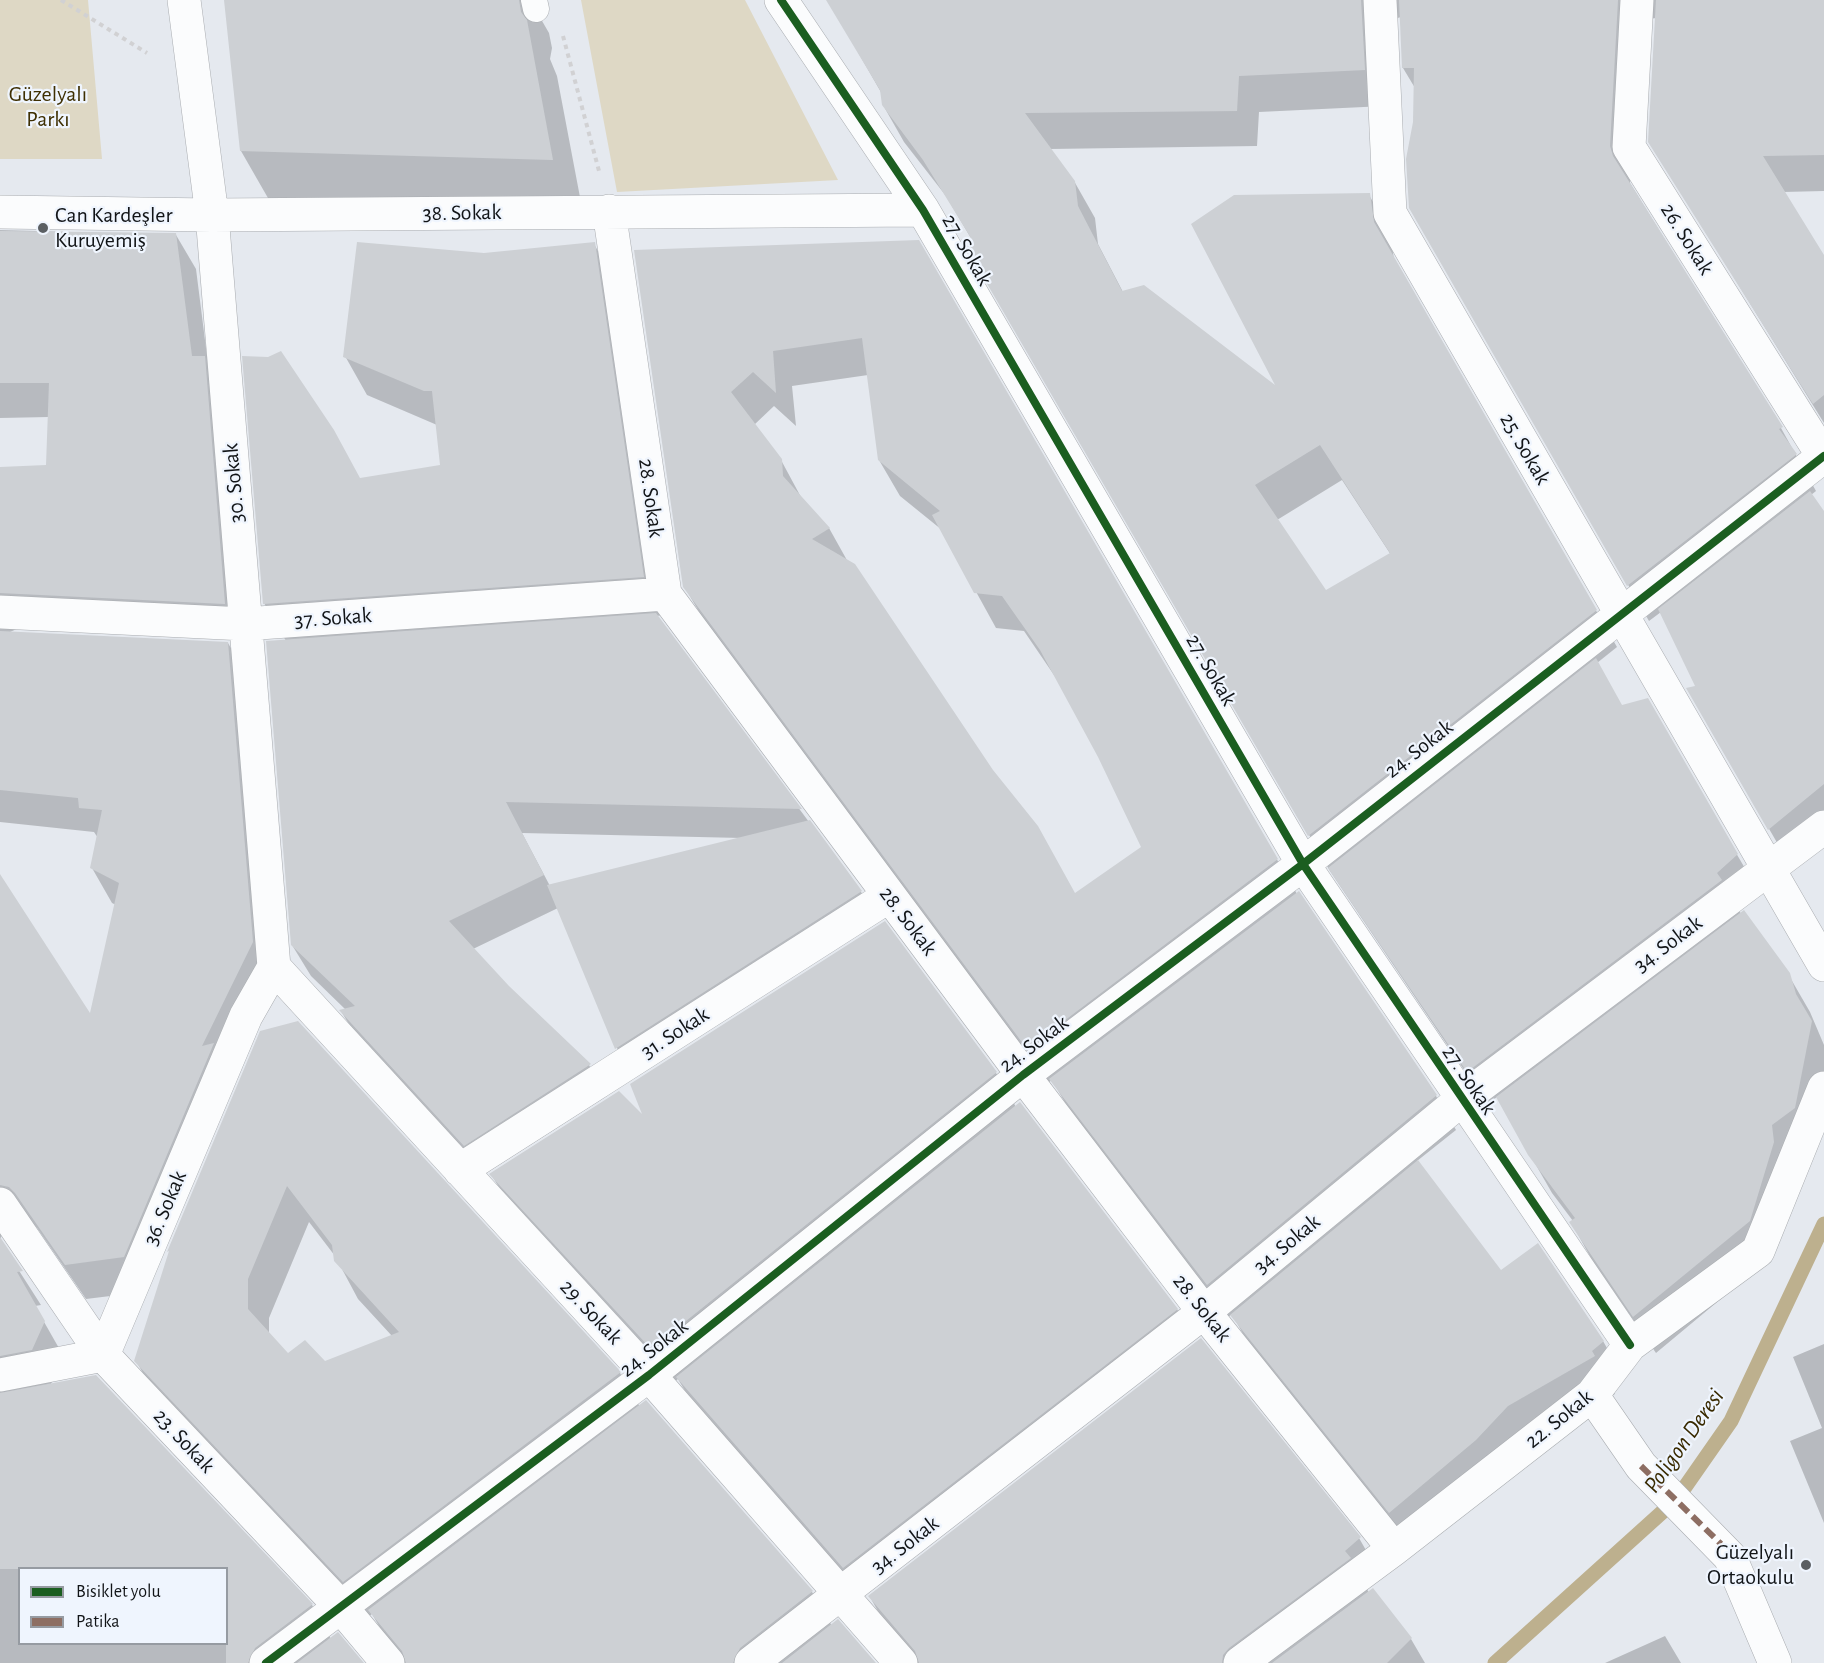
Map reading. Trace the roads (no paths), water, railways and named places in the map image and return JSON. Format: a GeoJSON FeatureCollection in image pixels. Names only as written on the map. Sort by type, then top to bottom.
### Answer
{"type":"FeatureCollection","features":[{"type":"Feature","properties":{"kind":"street","name":"30. Sokak"},"geometry":{"type":"LineString","coordinates":[[184,0],[212,215],[274,967]]}},
{"type":"Feature","properties":{"kind":"street","name":"27. Sokak"},"geometry":{"type":"LineString","coordinates":[[782,0],[923,210],[1302,864],[1630,1345]]}},
{"type":"Feature","properties":{"kind":"street","name":"25. Sokak"},"geometry":{"type":"LineString","coordinates":[[1380,0],[1390,213],[1620,615],[1770,867]]}},
{"type":"Feature","properties":{"kind":"street","name":"26. Sokak"},"geometry":{"type":"LineString","coordinates":[[1637,0],[1629,147],[1824,456]]}},
{"type":"Feature","properties":{"kind":"street","name":"38. Sokak"},"geometry":{"type":"LineString","coordinates":[[0,212],[212,215],[923,210]]}},
{"type":"Feature","properties":{"kind":"street","name":"28. Sokak"},"geometry":{"type":"LineString","coordinates":[[609,211],[665,594],[1023,1075],[1204,1312],[1394,1549]]}},
{"type":"Feature","properties":{"kind":"street","name":"24. Sokak"},"geometry":{"type":"LineString","coordinates":[[266,1663],[649,1376],[1023,1075],[1302,864],[1824,456]]}},
{"type":"Feature","properties":{"kind":"street","name":"37. Sokak"},"geometry":{"type":"LineString","coordinates":[[0,612],[245,624],[665,594]]}},
{"type":"Feature","properties":{"kind":"street","name":"34. Sokak"},"geometry":{"type":"LineString","coordinates":[[751,1663],[1204,1312],[1461,1100],[1824,827]]}},
{"type":"Feature","properties":{"kind":"street"},"geometry":{"type":"LineString","coordinates":[[1770,867],[1824,965]]}},
{"type":"Feature","properties":{"kind":"street","name":"31. Sokak"},"geometry":{"type":"LineString","coordinates":[[460,1170],[889,896]]}},
{"type":"Feature","properties":{"kind":"street","name":"29. Sokak"},"geometry":{"type":"LineString","coordinates":[[274,967],[649,1376],[901,1663]]}},
{"type":"Feature","properties":{"kind":"street","name":"36. Sokak"},"geometry":{"type":"LineString","coordinates":[[103,1355],[246,1016],[274,967]]}},
{"type":"Feature","properties":{"kind":"street","name":"22. Sokak"},"geometry":{"type":"LineString","coordinates":[[1240,1663],[1394,1549],[1592,1395],[1630,1345],[1758,1251],[1824,1088]]}},
{"type":"Feature","properties":{"kind":"street","name":"23. Sokak"},"geometry":{"type":"LineString","coordinates":[[0,1204],[103,1355],[341,1607],[388,1663]]}},
{"type":"Feature","properties":{"kind":"street"},"geometry":{"type":"LineString","coordinates":[[0,1375],[103,1355]]}},
{"type":"Feature","properties":{"kind":"street"},"geometry":{"type":"LineString","coordinates":[[1592,1395],[1641,1466],[1721,1544],[1730,1557],[1775,1663]]}},
{"type":"Feature","properties":{"kind":"waterway","name":"Poligon Deresi"},"geometry":{"type":"LineString","coordinates":[[1495,1663],[1669,1506],[1685,1487],[1731,1421],[1824,1224]]}},
{"type":"Feature","properties":{"kind":"place","name":"Can Kardeşler Kuruyemiş"},"geometry":{"type":"Point","coordinates":[43,228]}},
{"type":"Feature","properties":{"kind":"place","name":"Güzelyalı Ortaokulu"},"geometry":{"type":"Point","coordinates":[1806,1565]}},
{"type":"Feature","properties":{"kind":"park label","name":"Güzelyalı Parkı"},"geometry":{"type":"Point","coordinates":[48,106]}}]}
